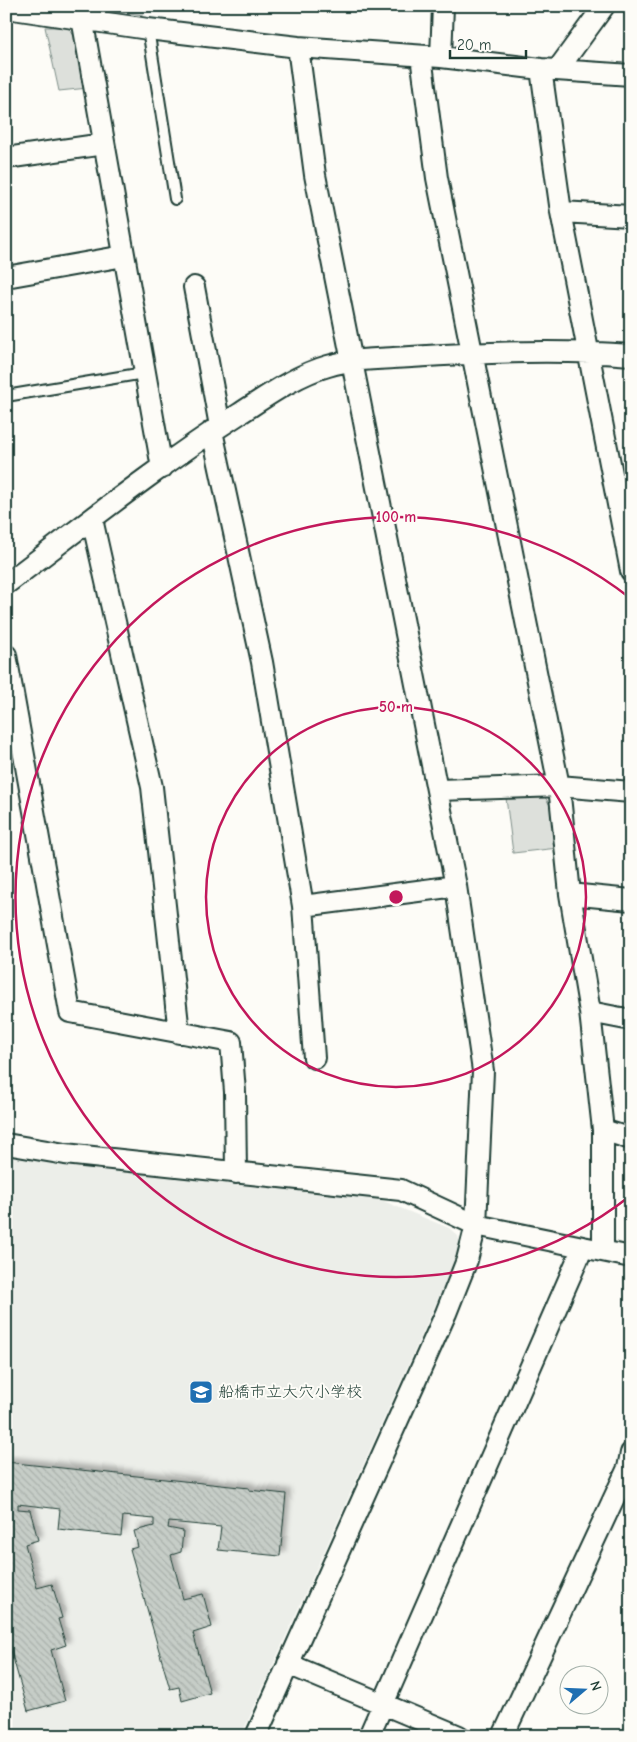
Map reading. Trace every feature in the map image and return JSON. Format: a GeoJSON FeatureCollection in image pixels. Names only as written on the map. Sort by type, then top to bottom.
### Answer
{"type":"FeatureCollection","features":[{"type":"Feature","properties":{"kind":"street"},"geometry":{"type":"LineString","coordinates":[[442,57],[443,6]]}},
{"type":"Feature","properties":{"kind":"street"},"geometry":{"type":"LineString","coordinates":[[604,6],[549,69],[561,212],[631,571]]}},
{"type":"Feature","properties":{"kind":"street"},"geometry":{"type":"LineString","coordinates":[[6,8],[148,29],[298,47],[442,57],[631,76]]}},
{"type":"Feature","properties":{"kind":"street"},"geometry":{"type":"LineString","coordinates":[[82,18],[162,468]]}},
{"type":"Feature","properties":{"kind":"street"},"geometry":{"type":"LineString","coordinates":[[256,1736],[446,1313],[467,1260],[476,1225],[482,1072],[456,886],[315,175],[298,47]]}},
{"type":"Feature","properties":{"kind":"street"},"geometry":{"type":"LineString","coordinates":[[421,56],[437,178],[559,786],[570,894],[590,1012],[602,1130],[603,1250]]}},
{"type":"Feature","properties":{"kind":"street"},"geometry":{"type":"LineString","coordinates":[[6,158],[104,144]]}},
{"type":"Feature","properties":{"kind":"street"},"geometry":{"type":"LineString","coordinates":[[561,212],[631,216]]}},
{"type":"Feature","properties":{"kind":"street"},"geometry":{"type":"LineString","coordinates":[[6,277],[124,256]]}},
{"type":"Feature","properties":{"kind":"street"},"geometry":{"type":"LineString","coordinates":[[194,287],[216,429],[262,662],[303,906],[314,1058]]}},
{"type":"Feature","properties":{"kind":"street"},"geometry":{"type":"LineString","coordinates":[[6,584],[216,429],[279,388],[329,365],[472,353],[587,351],[631,355]]}},
{"type":"Feature","properties":{"kind":"street"},"geometry":{"type":"LineString","coordinates":[[92,519],[152,787],[179,1032]]}},
{"type":"Feature","properties":{"kind":"street"},"geometry":{"type":"LineString","coordinates":[[6,655],[70,1012],[231,1042],[235,1092],[236,1173]]}},
{"type":"Feature","properties":{"kind":"street"},"geometry":{"type":"LineString","coordinates":[[438,790],[559,786],[631,792]]}},
{"type":"Feature","properties":{"kind":"street"},"geometry":{"type":"LineString","coordinates":[[303,906],[456,886]]}},
{"type":"Feature","properties":{"kind":"street"},"geometry":{"type":"LineString","coordinates":[[570,894],[631,900]]}},
{"type":"Feature","properties":{"kind":"street"},"geometry":{"type":"LineString","coordinates":[[590,1012],[631,1020]]}},
{"type":"Feature","properties":{"kind":"street"},"geometry":{"type":"LineString","coordinates":[[602,1130],[631,1139]]}},
{"type":"Feature","properties":{"kind":"street"},"geometry":{"type":"LineString","coordinates":[[6,1144],[65,1154],[401,1190],[476,1225],[631,1257]]}},
{"type":"Feature","properties":{"kind":"street"},"geometry":{"type":"LineString","coordinates":[[369,1736],[583,1247]]}},
{"type":"Feature","properties":{"kind":"street"},"geometry":{"type":"LineString","coordinates":[[502,1736],[628,1468],[631,1453]]}},
{"type":"Feature","properties":{"kind":"street"},"geometry":{"type":"LineString","coordinates":[[288,1664],[459,1736]]}},
{"type":"Feature","properties":{"kind":"lane"},"geometry":{"type":"LineString","coordinates":[[148,29],[175,199]]}},
{"type":"Feature","properties":{"kind":"lane"},"geometry":{"type":"LineString","coordinates":[[6,396],[144,374]]}},
{"type":"Feature","properties":{"kind":"shaded area"},"geometry":{"type":"Polygon","coordinates":[[[84,6],[145,6],[143,15],[84,6]]]}},
{"type":"Feature","properties":{"kind":"shaded area"},"geometry":{"type":"Polygon","coordinates":[[[45,27],[68,27],[77,40],[88,88],[59,91],[45,27]]]}},
{"type":"Feature","properties":{"kind":"shaded area"},"geometry":{"type":"Polygon","coordinates":[[[545,797],[554,812],[558,848],[513,853],[506,798],[545,797]]]}},
{"type":"Feature","properties":{"kind":"shaded area","name":"船橋市立大穴小学校"},"geometry":{"type":"Polygon","coordinates":[[[6,1154],[62,1166],[371,1196],[449,1228],[458,1236],[460,1242],[459,1252],[241,1736],[93,1736],[84,1731],[80,1736],[6,1736],[6,1154]]]}},
{"type":"Feature","properties":{"kind":"building"},"geometry":{"type":"Polygon","coordinates":[[[6,1462],[249,1488],[249,1490],[286,1494],[280,1556],[218,1550],[221,1527],[169,1522],[168,1528],[183,1531],[181,1552],[171,1555],[183,1599],[203,1594],[212,1627],[193,1633],[210,1693],[182,1701],[179,1687],[170,1689],[130,1549],[138,1547],[134,1531],[154,1526],[154,1519],[123,1516],[121,1536],[58,1529],[60,1509],[18,1504],[18,1509],[30,1510],[38,1540],[25,1544],[37,1588],[52,1584],[62,1618],[58,1619],[66,1645],[51,1650],[65,1701],[28,1711],[6,1633],[6,1462]]]}},
{"type":"Feature","properties":{"kind":"place","name":"船橋市立大穴小学校"},"geometry":{"type":"Point","coordinates":[201,1392]}}]}
